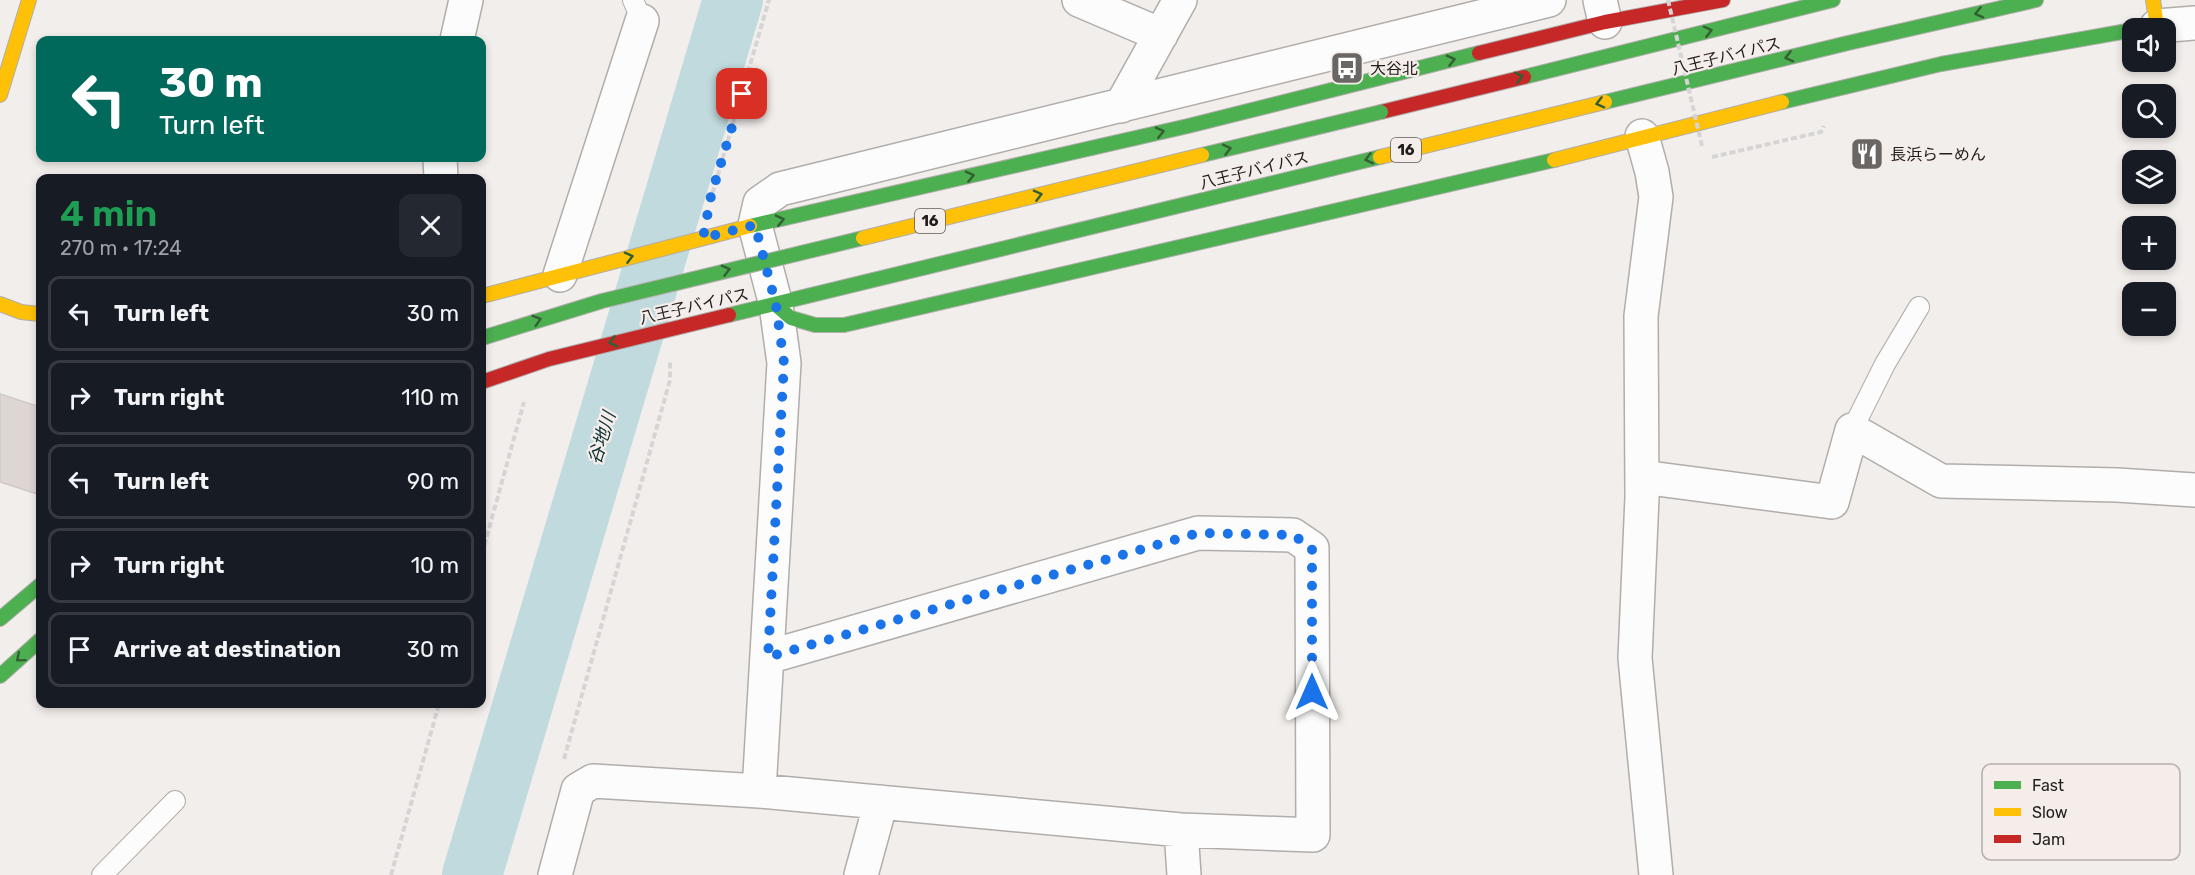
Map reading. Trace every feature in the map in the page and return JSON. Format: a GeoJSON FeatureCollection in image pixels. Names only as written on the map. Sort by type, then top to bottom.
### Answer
{"type":"FeatureCollection","features":[{"type":"Feature","properties":{"kind":"main road"},"geometry":{"type":"LineString","coordinates":[[0,95],[29,0]]}},
{"type":"Feature","properties":{"kind":"main road"},"geometry":{"type":"LineString","coordinates":[[486,295],[755,225],[1188,126],[1602,11],[1723,0]]}},
{"type":"Feature","properties":{"kind":"main road","name":"八王子バイパス"},"geometry":{"type":"LineString","coordinates":[[486,337],[602,301],[1833,0]]}},
{"type":"Feature","properties":{"kind":"main road","name":"八王子バイパス"},"geometry":{"type":"LineString","coordinates":[[486,378],[549,359],[670,328],[776,305],[1848,43],[2036,0]]}},
{"type":"Feature","properties":{"kind":"main road"},"geometry":{"type":"LineString","coordinates":[[776,305],[791,318],[814,325],[844,325],[1582,153],[1642,136],[1941,64],[2122,26]]}},
{"type":"Feature","properties":{"kind":"main road"},"geometry":{"type":"LineString","coordinates":[[0,304],[21,312],[36,314]]}},
{"type":"Feature","properties":{"kind":"main road"},"geometry":{"type":"LineString","coordinates":[[0,619],[36,588]]}},
{"type":"Feature","properties":{"kind":"main road"},"geometry":{"type":"LineString","coordinates":[[0,676],[36,644]]}},
{"type":"Feature","properties":{"kind":"street"},"geometry":{"type":"LineString","coordinates":[[458,36],[466,0]]}},
{"type":"Feature","properties":{"kind":"street"},"geometry":{"type":"LineString","coordinates":[[1079,0],[1161,35]]}},
{"type":"Feature","properties":{"kind":"street"},"geometry":{"type":"LineString","coordinates":[[1121,106],[1180,0]]}},
{"type":"Feature","properties":{"kind":"street"},"geometry":{"type":"LineString","coordinates":[[759,791],[784,363],[776,305],[755,225],[760,203],[780,189],[1542,1]]}},
{"type":"Feature","properties":{"kind":"street"},"geometry":{"type":"LineString","coordinates":[[566,273],[637,10]]}},
{"type":"Feature","properties":{"kind":"street"},"geometry":{"type":"LineString","coordinates":[[2176,22],[2195,23]]}},
{"type":"Feature","properties":{"kind":"street"},"geometry":{"type":"LineString","coordinates":[[1642,136],[1656,197],[1641,316],[1642,477],[1635,658],[1656,875]]}},
{"type":"Feature","properties":{"kind":"street"},"geometry":{"type":"LineString","coordinates":[[1642,477],[1832,502],[1852,430],[1941,481],[2116,485],[2195,490]]}},
{"type":"Feature","properties":{"kind":"street"},"geometry":{"type":"LineString","coordinates":[[555,875],[578,790],[593,781],[759,791],[1181,830],[1313,835],[1312,548],[1293,535],[1198,533],[768,657]]}},
{"type":"Feature","properties":{"kind":"street"},"geometry":{"type":"LineString","coordinates":[[861,875],[881,802]]}},
{"type":"Feature","properties":{"kind":"street"},"geometry":{"type":"LineString","coordinates":[[1181,830],[1184,875]]}},
{"type":"Feature","properties":{"kind":"lane"},"geometry":{"type":"LineString","coordinates":[[1852,430],[1885,364],[1919,307]]}},
{"type":"Feature","properties":{"kind":"lane"},"geometry":{"type":"LineString","coordinates":[[102,875],[175,801]]}},
{"type":"Feature","properties":{"kind":"path"},"geometry":{"type":"LineString","coordinates":[[703,238],[711,196],[769,0]]}},
{"type":"Feature","properties":{"kind":"path"},"geometry":{"type":"LineString","coordinates":[[1668,0],[1702,146]]}},
{"type":"Feature","properties":{"kind":"path"},"geometry":{"type":"LineString","coordinates":[[564,760],[670,380],[670,328]]}},
{"type":"Feature","properties":{"kind":"path"},"geometry":{"type":"LineString","coordinates":[[486,540],[524,404],[531,365]]}},
{"type":"Feature","properties":{"kind":"path"},"geometry":{"type":"LineString","coordinates":[[391,875],[438,708]]}},
{"type":"Feature","properties":{"kind":"building"},"geometry":{"type":"Polygon","coordinates":[[[0,394],[36,406],[36,494],[0,482],[0,394]]]}},
{"type":"Feature","properties":{"kind":"waterway","name":"谷地川"},"geometry":{"type":"LineString","coordinates":[[472,875],[733,0]]}},
{"type":"Feature","properties":{"kind":"traffic: fast"},"geometry":{"type":"LineString","coordinates":[[1524,77],[1833,0]]}},
{"type":"Feature","properties":{"kind":"traffic: fast"},"geometry":{"type":"LineString","coordinates":[[1605,102],[2036,0]]}},
{"type":"Feature","properties":{"kind":"traffic: fast"},"geometry":{"type":"LineString","coordinates":[[1782,102],[1941,64],[2122,32]]}},
{"type":"Feature","properties":{"kind":"traffic: fast"},"geometry":{"type":"LineString","coordinates":[[750,226],[1188,126],[1479,53]]}},
{"type":"Feature","properties":{"kind":"traffic: fast"},"geometry":{"type":"LineString","coordinates":[[1202,155],[1381,112]]}},
{"type":"Feature","properties":{"kind":"traffic: fast"},"geometry":{"type":"LineString","coordinates":[[729,315],[1380,157]]}},
{"type":"Feature","properties":{"kind":"traffic: fast"},"geometry":{"type":"LineString","coordinates":[[776,305],[791,318],[815,325],[844,325],[1554,160]]}},
{"type":"Feature","properties":{"kind":"traffic: fast"},"geometry":{"type":"LineString","coordinates":[[486,337],[602,301],[863,238]]}},
{"type":"Feature","properties":{"kind":"traffic: fast"},"geometry":{"type":"LineString","coordinates":[[0,619],[36,588]]}},
{"type":"Feature","properties":{"kind":"traffic: fast"},"geometry":{"type":"LineString","coordinates":[[0,676],[36,644]]}},
{"type":"Feature","properties":{"kind":"traffic: slow"},"geometry":{"type":"LineString","coordinates":[[0,95],[29,0]]}},
{"type":"Feature","properties":{"kind":"traffic: slow"},"geometry":{"type":"LineString","coordinates":[[2153,0],[2156,18]]}},
{"type":"Feature","properties":{"kind":"traffic: slow"},"geometry":{"type":"LineString","coordinates":[[1380,157],[1605,102]]}},
{"type":"Feature","properties":{"kind":"traffic: slow"},"geometry":{"type":"LineString","coordinates":[[1554,160],[1782,102]]}},
{"type":"Feature","properties":{"kind":"traffic: slow"},"geometry":{"type":"LineString","coordinates":[[863,238],[1202,155]]}},
{"type":"Feature","properties":{"kind":"traffic: slow"},"geometry":{"type":"LineString","coordinates":[[486,295],[750,226]]}},
{"type":"Feature","properties":{"kind":"traffic: slow"},"geometry":{"type":"LineString","coordinates":[[0,304],[21,312],[36,314]]}},
{"type":"Feature","properties":{"kind":"traffic: jam"},"geometry":{"type":"LineString","coordinates":[[1479,53],[1605,22],[1723,0]]}},
{"type":"Feature","properties":{"kind":"traffic: jam"},"geometry":{"type":"LineString","coordinates":[[1381,112],[1524,77]]}},
{"type":"Feature","properties":{"kind":"traffic: jam"},"geometry":{"type":"LineString","coordinates":[[486,381],[549,359],[729,315]]}},
{"type":"Feature","properties":{"kind":"place","name":"大谷北"},"geometry":{"type":"Point","coordinates":[1347,68]}},
{"type":"Feature","properties":{"kind":"place","name":"長浜らーめん"},"geometry":{"type":"Point","coordinates":[1867,154]}},
{"type":"Feature","properties":{"kind":"route"},"geometry":{"type":"LineString","coordinates":[[742,94],[711,196],[703,238],[755,225],[776,305],[784,363],[768,657],[1198,533],[1293,535],[1312,548],[1312,692]]}}]}
